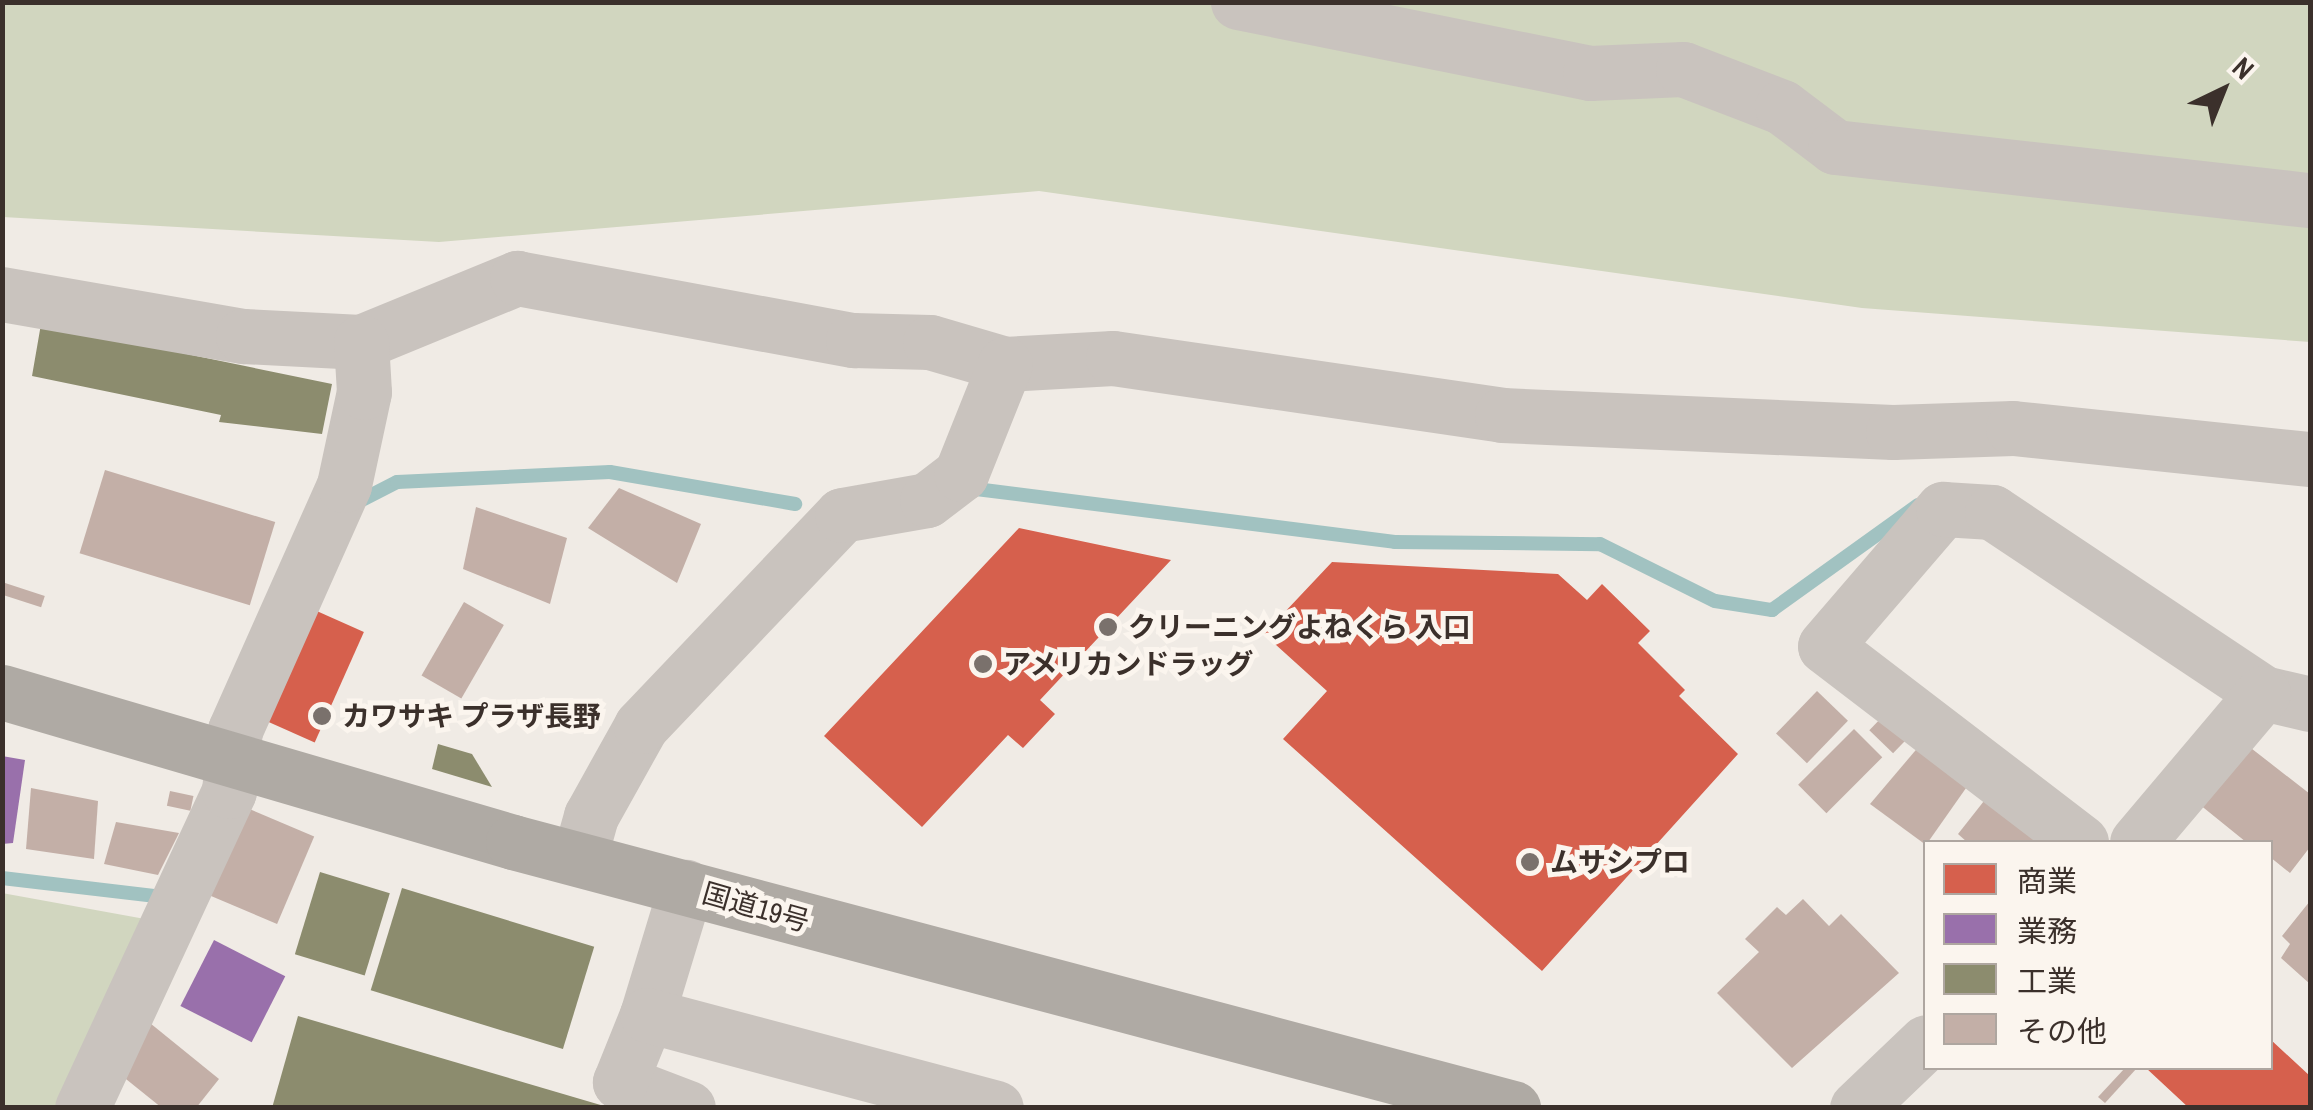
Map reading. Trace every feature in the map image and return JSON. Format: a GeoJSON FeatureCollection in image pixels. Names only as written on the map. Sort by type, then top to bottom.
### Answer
{"type":"FeatureCollection","features":[{"type":"Feature","properties":{"kind":"highway","name":"国道19号"},"geometry":{"type":"LineString","coordinates":[[2,692],[579,859],[1513,1108]]}},
{"type":"Feature","properties":{"kind":"street"},"geometry":{"type":"LineString","coordinates":[[1238,2],[1590,73],[1683,70],[1782,107],[1835,147],[2310,200]]}},
{"type":"Feature","properties":{"kind":"street"},"geometry":{"type":"LineString","coordinates":[[2,294],[242,336],[360,342],[517,278],[854,340],[930,342],[1005,364],[1113,358],[1502,414],[1893,432],[2013,428],[2310,459]]}},
{"type":"Feature","properties":{"kind":"street"},"geometry":{"type":"LineString","coordinates":[[82,1108],[229,791],[234,730],[344,485],[364,392],[360,342]]}},
{"type":"Feature","properties":{"kind":"street"},"geometry":{"type":"LineString","coordinates":[[579,859],[592,816],[641,726],[842,514],[928,500],[961,474],[1005,364]]}},
{"type":"Feature","properties":{"kind":"street"},"geometry":{"type":"LineString","coordinates":[[2078,840],[1824,646],[1943,508],[1992,512],[2287,698],[2139,840]]}},
{"type":"Feature","properties":{"kind":"street"},"geometry":{"type":"LineString","coordinates":[[686,887],[647,1016],[620,1082],[688,1108]]}},
{"type":"Feature","properties":{"kind":"street"},"geometry":{"type":"LineString","coordinates":[[647,1016],[996,1108]]}},
{"type":"Feature","properties":{"kind":"street"},"geometry":{"type":"LineString","coordinates":[[1856,1108],[1923,1045]]}},
{"type":"Feature","properties":{"kind":"green space"},"geometry":{"type":"Polygon","coordinates":[[[2,3],[2310,3],[2310,342],[1862,308],[1039,191],[439,242],[3,217],[2,3]]]}},
{"type":"Feature","properties":{"kind":"green space"},"geometry":{"type":"Polygon","coordinates":[[[2,893],[156,921],[64,1107],[3,1107],[2,893]]]}},
{"type":"Feature","properties":{"kind":"building: 商業","name":"アメリカンドラッグ"},"geometry":{"type":"Polygon","coordinates":[[[1019,528],[1171,560],[1040,700],[1055,714],[1023,748],[1008,735],[922,827],[824,736],[1019,528]]]}},
{"type":"Feature","properties":{"kind":"building: 商業","name":"ムサシプロ"},"geometry":{"type":"Polygon","coordinates":[[[1332,562],[1558,574],[1587,600],[1602,584],[1650,631],[1638,643],[1685,690],[1679,696],[1738,754],[1542,971],[1283,739],[1327,691],[1264,634],[1332,562]]]}},
{"type":"Feature","properties":{"kind":"building: 商業"},"geometry":{"type":"Polygon","coordinates":[[[310,608],[364,632],[315,743],[261,719],[310,608]]]}},
{"type":"Feature","properties":{"kind":"building: 商業"},"geometry":{"type":"Polygon","coordinates":[[[2273,1042],[2310,1076],[2310,1108],[2189,1108],[2148,1070],[2273,1070],[2273,1042]]]}},
{"type":"Feature","properties":{"kind":"building: 業務"},"geometry":{"type":"Polygon","coordinates":[[[2,756],[25,760],[13,843],[2,844],[2,756]]]}},
{"type":"Feature","properties":{"kind":"building: 業務"},"geometry":{"type":"Polygon","coordinates":[[[214,940],[285,976],[252,1042],[180,1006],[214,940]]]}},
{"type":"Feature","properties":{"kind":"building: 工業"},"geometry":{"type":"Polygon","coordinates":[[[41,324],[332,384],[322,434],[219,422],[221,415],[32,376],[41,324]]]}},
{"type":"Feature","properties":{"kind":"building: 工業"},"geometry":{"type":"Polygon","coordinates":[[[438,744],[472,754],[492,787],[432,769],[438,744]]]}},
{"type":"Feature","properties":{"kind":"building: 工業"},"geometry":{"type":"Polygon","coordinates":[[[320,872],[390,893],[365,976],[295,954],[320,872]]]}},
{"type":"Feature","properties":{"kind":"building: 工業"},"geometry":{"type":"Polygon","coordinates":[[[402,888],[594,947],[563,1049],[371,990],[402,888]]]}},
{"type":"Feature","properties":{"kind":"building: 工業"},"geometry":{"type":"Polygon","coordinates":[[[298,1016],[604,1106],[604,1108],[272,1108],[298,1016]]]}},
{"type":"Feature","properties":{"kind":"building: その他"},"geometry":{"type":"Polygon","coordinates":[[[105,470],[275,522],[250,605],[80,553],[105,470]]]}},
{"type":"Feature","properties":{"kind":"building: その他"},"geometry":{"type":"Polygon","coordinates":[[[619,488],[701,524],[677,583],[588,528],[619,488]]]}},
{"type":"Feature","properties":{"kind":"building: その他"},"geometry":{"type":"Polygon","coordinates":[[[476,507],[567,538],[550,604],[463,569],[476,507]]]}},
{"type":"Feature","properties":{"kind":"building: その他"},"geometry":{"type":"Polygon","coordinates":[[[2,582],[45,596],[41,607],[2,595],[2,582]]]}},
{"type":"Feature","properties":{"kind":"building: その他"},"geometry":{"type":"Polygon","coordinates":[[[464,602],[504,625],[461,699],[422,676],[464,602]]]}},
{"type":"Feature","properties":{"kind":"building: その他"},"geometry":{"type":"Polygon","coordinates":[[[1817,691],[1848,721],[1807,763],[1776,733],[1817,691]]]}},
{"type":"Feature","properties":{"kind":"building: その他"},"geometry":{"type":"Polygon","coordinates":[[[1886,713],[1910,736],[1893,753],[1869,730],[1886,713]]]}},
{"type":"Feature","properties":{"kind":"building: その他"},"geometry":{"type":"Polygon","coordinates":[[[1854,729],[1882,757],[1826,813],[1798,785],[1854,729]]]}},
{"type":"Feature","properties":{"kind":"building: その他"},"geometry":{"type":"Polygon","coordinates":[[[1926,738],[1978,771],[1930,840],[1923,843],[1870,804],[1926,738]]]}},
{"type":"Feature","properties":{"kind":"building: その他"},"geometry":{"type":"Polygon","coordinates":[[[2247,745],[2310,794],[2310,847],[2290,873],[2273,859],[2273,840],[2244,840],[2199,804],[2247,745]]]}},
{"type":"Feature","properties":{"kind":"building: その他"},"geometry":{"type":"Polygon","coordinates":[[[1995,787],[2065,840],[1965,840],[1958,834],[1995,787]]]}},
{"type":"Feature","properties":{"kind":"building: その他"},"geometry":{"type":"Polygon","coordinates":[[[31,788],[98,801],[94,859],[26,849],[31,788]]]}},
{"type":"Feature","properties":{"kind":"building: その他"},"geometry":{"type":"Polygon","coordinates":[[[170,791],[193,796],[190,811],[167,806],[170,791]]]}},
{"type":"Feature","properties":{"kind":"building: その他"},"geometry":{"type":"Polygon","coordinates":[[[247,808],[314,837],[277,924],[210,895],[247,808]]]}},
{"type":"Feature","properties":{"kind":"building: その他"},"geometry":{"type":"Polygon","coordinates":[[[116,822],[179,833],[158,875],[104,864],[116,822]]]}},
{"type":"Feature","properties":{"kind":"building: その他"},"geometry":{"type":"Polygon","coordinates":[[[1803,899],[1829,926],[1841,914],[1899,973],[1792,1068],[1717,993],[1759,952],[1745,939],[1777,907],[1786,915],[1803,899]]]}},
{"type":"Feature","properties":{"kind":"building: その他"},"geometry":{"type":"Polygon","coordinates":[[[2310,901],[2310,984],[2281,958],[2290,944],[2282,936],[2310,901]]]}},
{"type":"Feature","properties":{"kind":"building: その他"},"geometry":{"type":"Polygon","coordinates":[[[145,1019],[219,1079],[196,1108],[162,1108],[116,1071],[145,1019]]]}},
{"type":"Feature","properties":{"kind":"building: その他"},"geometry":{"type":"Polygon","coordinates":[[[2123,1070],[2135,1070],[2105,1103],[2098,1097],[2123,1070]]]}},
{"type":"Feature","properties":{"kind":"waterway"},"geometry":{"type":"LineString","coordinates":[[356,503],[397,482],[610,472],[795,504]]}},
{"type":"Feature","properties":{"kind":"waterway"},"geometry":{"type":"LineString","coordinates":[[968,488],[1395,542],[1600,544],[1715,601],[1772,610],[1918,505]]}},
{"type":"Feature","properties":{"kind":"waterway"},"geometry":{"type":"LineString","coordinates":[[2,878],[156,896]]}},
{"type":"Feature","properties":{"kind":"place","name":"クリーニングよねくら 入口"},"geometry":{"type":"Point","coordinates":[1108,627]}},
{"type":"Feature","properties":{"kind":"place","name":"アメリカンドラッグ"},"geometry":{"type":"Point","coordinates":[983,664]}},
{"type":"Feature","properties":{"kind":"place","name":"カワサキ プラザ長野"},"geometry":{"type":"Point","coordinates":[322,716]}},
{"type":"Feature","properties":{"kind":"place","name":"ムサシプロ"},"geometry":{"type":"Point","coordinates":[1530,862]}}]}
